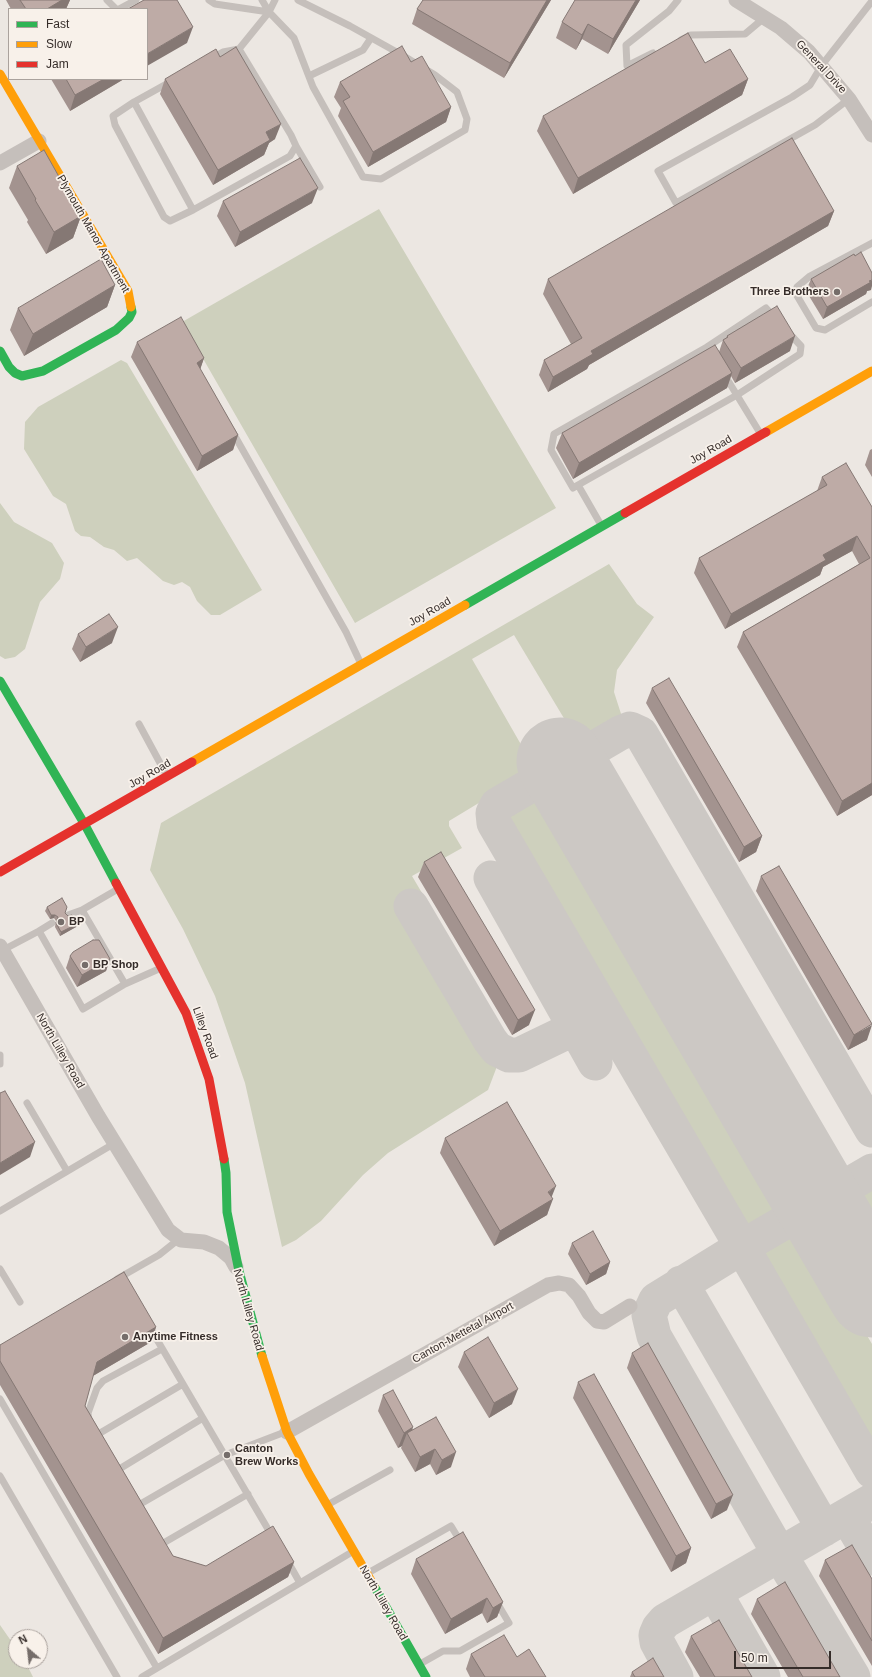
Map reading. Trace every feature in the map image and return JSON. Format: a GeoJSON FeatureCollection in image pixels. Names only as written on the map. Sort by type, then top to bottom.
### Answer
{"type":"FeatureCollection","features":[{"type":"Feature","properties":{"kind":"street","name":"General Drive"},"geometry":{"type":"LineString","coordinates":[[737,0],[795,40],[822,65],[850,99],[872,135]]}},
{"type":"Feature","properties":{"kind":"street","name":"Plymouth Manor Apartment"},"geometry":{"type":"LineString","coordinates":[[0,74],[128,292],[132,302],[132,312],[129,318],[116,330],[43,371],[22,376],[15,373],[9,367],[0,351]]}},
{"type":"Feature","properties":{"kind":"street"},"geometry":{"type":"LineString","coordinates":[[0,163],[39,141]]}},
{"type":"Feature","properties":{"kind":"street","name":"Joy Road"},"geometry":{"type":"LineString","coordinates":[[0,872],[362,666],[872,371]]}},
{"type":"Feature","properties":{"kind":"street"},"geometry":{"type":"LineString","coordinates":[[0,681],[85,825]]}},
{"type":"Feature","properties":{"kind":"street","name":"Lilley Road"},"geometry":{"type":"LineString","coordinates":[[85,825],[118,889],[163,967],[186,1013],[209,1079],[226,1174],[227,1212],[239,1271]]}},
{"type":"Feature","properties":{"kind":"street","name":"North Lilley Road"},"geometry":{"type":"LineString","coordinates":[[1,948],[114,1143],[168,1230],[179,1239],[191,1242],[204,1242],[219,1248],[231,1258],[239,1271],[260,1353],[287,1432],[366,1574],[426,1677]]}},
{"type":"Feature","properties":{"kind":"street","name":"Canton-Mettetal Airport"},"geometry":{"type":"LineString","coordinates":[[287,1432],[548,1285],[559,1283],[569,1285],[579,1296],[589,1313],[597,1321],[604,1322],[630,1306]]}},
{"type":"Feature","properties":{"kind":"lane"},"geometry":{"type":"LineString","coordinates":[[107,0],[115,8]]}},
{"type":"Feature","properties":{"kind":"lane"},"geometry":{"type":"LineString","coordinates":[[121,8],[136,0]]}},
{"type":"Feature","properties":{"kind":"lane"},"geometry":{"type":"LineString","coordinates":[[209,0],[215,4],[269,12]]}},
{"type":"Feature","properties":{"kind":"lane"},"geometry":{"type":"LineString","coordinates":[[262,0],[269,12],[294,38],[309,76],[363,177],[381,179],[465,130],[467,119],[457,92],[435,75],[371,38],[298,0]]}},
{"type":"Feature","properties":{"kind":"lane"},"geometry":{"type":"LineString","coordinates":[[202,64],[223,52],[239,49],[269,12],[275,0]]}},
{"type":"Feature","properties":{"kind":"lane"},"geometry":{"type":"LineString","coordinates":[[662,49],[627,66],[626,45],[669,11],[678,0]]}},
{"type":"Feature","properties":{"kind":"lane"},"geometry":{"type":"LineString","coordinates":[[850,99],[815,125],[676,203],[658,171],[792,97],[810,85],[822,65],[872,2]]}},
{"type":"Feature","properties":{"kind":"lane"},"geometry":{"type":"LineString","coordinates":[[677,42],[691,35],[745,34],[764,18]]}},
{"type":"Feature","properties":{"kind":"lane"},"geometry":{"type":"LineString","coordinates":[[309,76],[363,50],[371,38]]}},
{"type":"Feature","properties":{"kind":"lane"},"geometry":{"type":"LineString","coordinates":[[239,49],[291,135],[320,188]]}},
{"type":"Feature","properties":{"kind":"lane"},"geometry":{"type":"LineString","coordinates":[[175,79],[134,102],[113,116],[115,125],[164,217],[170,221],[193,210],[290,156],[296,146]]}},
{"type":"Feature","properties":{"kind":"lane"},"geometry":{"type":"LineString","coordinates":[[134,102],[193,210]]}},
{"type":"Feature","properties":{"kind":"lane"},"geometry":{"type":"LineString","coordinates":[[872,243],[810,276],[797,287],[796,294],[816,328],[825,330],[872,302]]}},
{"type":"Feature","properties":{"kind":"lane"},"geometry":{"type":"LineString","coordinates":[[766,308],[801,346],[800,354],[737,395],[573,488],[551,450],[554,434],[707,347],[766,308]]}},
{"type":"Feature","properties":{"kind":"lane"},"geometry":{"type":"LineString","coordinates":[[707,347],[762,435]]}},
{"type":"Feature","properties":{"kind":"lane"},"geometry":{"type":"LineString","coordinates":[[229,425],[346,632],[362,666]]}},
{"type":"Feature","properties":{"kind":"lane"},"geometry":{"type":"LineString","coordinates":[[578,485],[602,527]]}},
{"type":"Feature","properties":{"kind":"lane"},"geometry":{"type":"LineString","coordinates":[[139,724],[168,777]]}},
{"type":"Feature","properties":{"kind":"lane"},"geometry":{"type":"LineString","coordinates":[[68,914],[82,910],[118,889]]}},
{"type":"Feature","properties":{"kind":"lane"},"geometry":{"type":"LineString","coordinates":[[82,910],[125,984]]}},
{"type":"Feature","properties":{"kind":"lane"},"geometry":{"type":"LineString","coordinates":[[1,948],[39,931],[52,923]]}},
{"type":"Feature","properties":{"kind":"lane"},"geometry":{"type":"LineString","coordinates":[[39,931],[83,1009],[125,984],[163,967]]}},
{"type":"Feature","properties":{"kind":"lane"},"geometry":{"type":"LineString","coordinates":[[0,1055],[0,1064]]}},
{"type":"Feature","properties":{"kind":"lane"},"geometry":{"type":"LineString","coordinates":[[26,1103],[67,1171]]}},
{"type":"Feature","properties":{"kind":"lane"},"geometry":{"type":"LineString","coordinates":[[0,1211],[114,1143]]}},
{"type":"Feature","properties":{"kind":"lane"},"geometry":{"type":"LineString","coordinates":[[107,1285],[122,1281],[179,1239]]}},
{"type":"Feature","properties":{"kind":"lane"},"geometry":{"type":"LineString","coordinates":[[0,1269],[20,1302]]}},
{"type":"Feature","properties":{"kind":"lane"},"geometry":{"type":"LineString","coordinates":[[143,1316],[248,1494],[266,1532],[277,1543]]}},
{"type":"Feature","properties":{"kind":"lane"},"geometry":{"type":"LineString","coordinates":[[162,1349],[103,1381],[97,1388],[88,1419],[97,1439],[183,1384]]}},
{"type":"Feature","properties":{"kind":"lane"},"geometry":{"type":"LineString","coordinates":[[0,1399],[157,1668]]}},
{"type":"Feature","properties":{"kind":"lane"},"geometry":{"type":"LineString","coordinates":[[116,1471],[203,1418]]}},
{"type":"Feature","properties":{"kind":"lane"},"geometry":{"type":"LineString","coordinates":[[137,1506],[225,1455],[287,1432]]}},
{"type":"Feature","properties":{"kind":"lane"},"geometry":{"type":"LineString","coordinates":[[327,1505],[390,1470]]}},
{"type":"Feature","properties":{"kind":"lane"},"geometry":{"type":"LineString","coordinates":[[0,1476],[117,1677]]}},
{"type":"Feature","properties":{"kind":"lane"},"geometry":{"type":"LineString","coordinates":[[160,1544],[248,1494]]}},
{"type":"Feature","properties":{"kind":"lane"},"geometry":{"type":"LineString","coordinates":[[366,1574],[451,1526],[467,1552]]}},
{"type":"Feature","properties":{"kind":"lane"},"geometry":{"type":"LineString","coordinates":[[142,1677],[353,1551]]}},
{"type":"Feature","properties":{"kind":"lane"},"geometry":{"type":"LineString","coordinates":[[285,1556],[300,1583]]}},
{"type":"Feature","properties":{"kind":"lane"},"geometry":{"type":"LineString","coordinates":[[419,1665],[443,1650],[460,1651],[509,1623],[490,1591]]}},
{"type":"Feature","properties":{"kind":"green space"},"geometry":{"type":"Polygon","coordinates":[[[379,209],[556,508],[355,623],[182,322],[379,209]]]}},
{"type":"Feature","properties":{"kind":"green space"},"geometry":{"type":"Polygon","coordinates":[[[121,360],[127,363],[262,590],[220,615],[211,615],[197,601],[190,587],[182,582],[174,585],[163,581],[137,558],[127,561],[114,550],[104,547],[90,537],[81,536],[75,531],[66,504],[53,496],[24,449],[25,422],[38,407],[121,360]]]}},
{"type":"Feature","properties":{"kind":"green space"},"geometry":{"type":"Polygon","coordinates":[[[0,503],[14,522],[52,543],[64,563],[60,579],[40,602],[25,649],[15,657],[5,659],[0,656],[0,503]]]}},
{"type":"Feature","properties":{"kind":"green space"},"geometry":{"type":"Polygon","coordinates":[[[609,564],[637,604],[654,617],[617,670],[614,692],[623,720],[580,745],[514,635],[472,659],[535,769],[449,821],[449,826],[462,848],[412,876],[422,893],[401,905],[489,1056],[496,1061],[496,1069],[488,1090],[388,1153],[363,1175],[321,1221],[296,1240],[282,1247],[245,1083],[215,996],[183,929],[150,870],[161,823],[609,564]]]}},
{"type":"Feature","properties":{"kind":"green space"},"geometry":{"type":"Polygon","coordinates":[[[541,794],[554,801],[782,1191],[786,1203],[773,1215],[746,1227],[723,1199],[513,837],[508,816],[525,801],[541,794]]]}},
{"type":"Feature","properties":{"kind":"green space"},"geometry":{"type":"Polygon","coordinates":[[[872,1183],[872,1247],[846,1203],[860,1190],[872,1183]]]}},
{"type":"Feature","properties":{"kind":"green space"},"geometry":{"type":"Polygon","coordinates":[[[802,1226],[872,1344],[872,1452],[771,1283],[761,1252],[785,1233],[802,1226]]]}},
{"type":"Feature","properties":{"kind":"green space"},"geometry":{"type":"Polygon","coordinates":[[[0,1625],[8,1636],[8,1669],[29,1669],[33,1677],[0,1677],[0,1625]]]}},
{"type":"Feature","properties":{"kind":"building"},"geometry":{"type":"Polygon","coordinates":[[[20,0],[62,0],[49,8],[25,8],[20,0]]]}},
{"type":"Feature","properties":{"kind":"building"},"geometry":{"type":"Polygon","coordinates":[[[144,0],[177,0],[193,27],[148,53],[148,8],[130,8],[144,0]]]}},
{"type":"Feature","properties":{"kind":"building"},"geometry":{"type":"Polygon","coordinates":[[[423,0],[547,0],[510,63],[417,9],[423,0]]]}},
{"type":"Feature","properties":{"kind":"building"},"geometry":{"type":"Polygon","coordinates":[[[575,0],[636,0],[613,39],[588,24],[582,35],[562,22],[575,0]]]}},
{"type":"Feature","properties":{"kind":"building"},"geometry":{"type":"Polygon","coordinates":[[[688,33],[705,63],[730,49],[748,79],[578,178],[543,116],[688,33]]]}},
{"type":"Feature","properties":{"kind":"building"},"geometry":{"type":"Polygon","coordinates":[[[402,46],[411,62],[422,56],[451,107],[373,152],[343,101],[350,97],[340,82],[402,46]]]}},
{"type":"Feature","properties":{"kind":"building"},"geometry":{"type":"Polygon","coordinates":[[[236,47],[281,124],[266,132],[270,140],[218,170],[165,79],[216,49],[220,57],[236,47]]]}},
{"type":"Feature","properties":{"kind":"building"},"geometry":{"type":"Polygon","coordinates":[[[67,80],[102,80],[75,95],[67,80]]]}},
{"type":"Feature","properties":{"kind":"building"},"geometry":{"type":"Polygon","coordinates":[[[792,138],[834,211],[591,351],[593,354],[553,377],[544,360],[582,338],[548,279],[792,138]]]}},
{"type":"Feature","properties":{"kind":"building"},"geometry":{"type":"Polygon","coordinates":[[[44,150],[81,216],[54,232],[17,166],[44,150]]]}},
{"type":"Feature","properties":{"kind":"building"},"geometry":{"type":"Polygon","coordinates":[[[300,158],[318,188],[240,232],[223,201],[300,158]]]}},
{"type":"Feature","properties":{"kind":"building","name":"Three Brothers"},"geometry":{"type":"Polygon","coordinates":[[[861,252],[872,273],[872,280],[869,281],[871,282],[827,307],[811,279],[854,254],[855,256],[861,252]]]}},
{"type":"Feature","properties":{"kind":"building"},"geometry":{"type":"Polygon","coordinates":[[[101,259],[115,285],[33,334],[18,308],[101,259]]]}},
{"type":"Feature","properties":{"kind":"building"},"geometry":{"type":"Polygon","coordinates":[[[777,306],[795,336],[741,368],[723,340],[728,337],[727,336],[777,306]]]}},
{"type":"Feature","properties":{"kind":"building"},"geometry":{"type":"Polygon","coordinates":[[[181,317],[204,358],[197,363],[238,435],[202,456],[137,342],[181,317]]]}},
{"type":"Feature","properties":{"kind":"building"},"geometry":{"type":"Polygon","coordinates":[[[715,345],[732,373],[579,463],[562,433],[715,345]]]}},
{"type":"Feature","properties":{"kind":"building"},"geometry":{"type":"Polygon","coordinates":[[[846,463],[872,507],[872,783],[842,801],[743,632],[870,558],[857,536],[823,555],[826,560],[731,614],[699,558],[827,485],[822,477],[846,463]]]}},
{"type":"Feature","properties":{"kind":"building"},"geometry":{"type":"Polygon","coordinates":[[[109,614],[118,627],[86,647],[78,634],[109,614]]]}},
{"type":"Feature","properties":{"kind":"building"},"geometry":{"type":"Polygon","coordinates":[[[669,678],[762,836],[744,847],[652,688],[669,678]]]}},
{"type":"Feature","properties":{"kind":"building"},"geometry":{"type":"Polygon","coordinates":[[[441,852],[535,1010],[518,1020],[424,862],[441,852]]]}},
{"type":"Feature","properties":{"kind":"building"},"geometry":{"type":"Polygon","coordinates":[[[779,866],[872,1024],[854,1035],[761,876],[779,866]]]}},
{"type":"Feature","properties":{"kind":"building"},"geometry":{"type":"Polygon","coordinates":[[[62,898],[67,907],[65,913],[68,916],[72,915],[77,924],[61,932],[56,923],[58,917],[51,915],[47,907],[62,898]]]}},
{"type":"Feature","properties":{"kind":"building"},"geometry":{"type":"Polygon","coordinates":[[[93,940],[99,940],[110,959],[82,975],[70,956],[73,952],[93,940]]]}},
{"type":"Feature","properties":{"kind":"building"},"geometry":{"type":"Polygon","coordinates":[[[5,1091],[35,1142],[0,1163],[0,1093],[5,1091]]]}},
{"type":"Feature","properties":{"kind":"building"},"geometry":{"type":"Polygon","coordinates":[[[507,1102],[556,1186],[548,1192],[553,1199],[500,1231],[445,1138],[507,1102]]]}},
{"type":"Feature","properties":{"kind":"building"},"geometry":{"type":"Polygon","coordinates":[[[593,1231],[610,1262],[590,1274],[572,1243],[593,1231]]]}},
{"type":"Feature","properties":{"kind":"building"},"geometry":{"type":"Polygon","coordinates":[[[124,1272],[156,1327],[97,1362],[85,1406],[173,1556],[206,1566],[273,1526],[294,1562],[163,1638],[0,1361],[0,1345],[124,1272]]]}},
{"type":"Feature","properties":{"kind":"building"},"geometry":{"type":"Polygon","coordinates":[[[488,1337],[518,1389],[494,1403],[464,1352],[488,1337]]]}},
{"type":"Feature","properties":{"kind":"building"},"geometry":{"type":"Polygon","coordinates":[[[648,1343],[733,1495],[716,1504],[632,1353],[648,1343]]]}},
{"type":"Feature","properties":{"kind":"building"},"geometry":{"type":"Polygon","coordinates":[[[594,1374],[691,1548],[676,1556],[578,1382],[594,1374]]]}},
{"type":"Feature","properties":{"kind":"building"},"geometry":{"type":"Polygon","coordinates":[[[393,1390],[413,1427],[404,1433],[383,1395],[393,1390]]]}},
{"type":"Feature","properties":{"kind":"building"},"geometry":{"type":"Polygon","coordinates":[[[436,1417],[456,1452],[442,1460],[435,1449],[420,1457],[407,1433],[436,1417]]]}},
{"type":"Feature","properties":{"kind":"building"},"geometry":{"type":"Polygon","coordinates":[[[463,1532],[503,1602],[493,1608],[487,1598],[451,1619],[416,1559],[463,1532]]]}},
{"type":"Feature","properties":{"kind":"building"},"geometry":{"type":"Polygon","coordinates":[[[852,1545],[872,1579],[872,1641],[825,1560],[852,1545]]]}},
{"type":"Feature","properties":{"kind":"building"},"geometry":{"type":"Polygon","coordinates":[[[785,1582],[840,1677],[803,1677],[757,1599],[785,1582]]]}},
{"type":"Feature","properties":{"kind":"building"},"geometry":{"type":"Polygon","coordinates":[[[719,1620],[752,1677],[715,1677],[691,1636],[719,1620]]]}},
{"type":"Feature","properties":{"kind":"building"},"geometry":{"type":"Polygon","coordinates":[[[504,1635],[517,1657],[529,1649],[546,1677],[485,1677],[471,1654],[504,1635]]]}},
{"type":"Feature","properties":{"kind":"building"},"geometry":{"type":"Polygon","coordinates":[[[653,1658],[664,1677],[635,1677],[632,1672],[653,1658]]]}},
{"type":"Feature","properties":{"kind":"taxiway"},"geometry":{"type":"LineString","coordinates":[[872,1130],[641,734],[630,729],[620,733],[497,805],[493,813],[494,823],[742,1247],[872,1171]]}},
{"type":"Feature","properties":{"kind":"taxiway"},"geometry":{"type":"LineString","coordinates":[[491,878],[595,1063]]}},
{"type":"Feature","properties":{"kind":"taxiway"},"geometry":{"type":"LineString","coordinates":[[411,906],[490,1040],[497,1049],[509,1055],[519,1055],[575,1028]]}},
{"type":"Feature","properties":{"kind":"taxiway"},"geometry":{"type":"LineString","coordinates":[[853,1677],[780,1555],[654,1336],[649,1315],[656,1300],[742,1247],[872,1471]]}},
{"type":"Feature","properties":{"kind":"taxiway"},"geometry":{"type":"LineString","coordinates":[[681,1283],[824,1529]]}},
{"type":"Feature","properties":{"kind":"taxiway"},"geometry":{"type":"LineString","coordinates":[[676,1677],[657,1642],[656,1635],[659,1628],[665,1621],[872,1501]]}},
{"type":"Feature","properties":{"kind":"taxiway"},"geometry":{"type":"LineString","coordinates":[[847,1516],[872,1558]]}},
{"type":"Feature","properties":{"kind":"taxiway"},"geometry":{"type":"LineString","coordinates":[[715,1593],[763,1677]]}},
{"type":"Feature","properties":{"kind":"runway"},"geometry":{"type":"LineString","coordinates":[[560,761],[872,1294]]}},
{"type":"Feature","properties":{"kind":"traffic: fast"},"geometry":{"type":"LineString","coordinates":[[0,351],[9,367],[15,373],[22,376],[43,371],[116,330],[129,318],[132,312],[131,307]]}},
{"type":"Feature","properties":{"kind":"traffic: fast"},"geometry":{"type":"LineString","coordinates":[[465,605],[625,513]]}},
{"type":"Feature","properties":{"kind":"traffic: fast"},"geometry":{"type":"LineString","coordinates":[[0,681],[85,825],[116,883]]}},
{"type":"Feature","properties":{"kind":"traffic: fast"},"geometry":{"type":"LineString","coordinates":[[224,1159],[226,1173],[227,1212],[239,1271],[262,1356]]}},
{"type":"Feature","properties":{"kind":"traffic: fast"},"geometry":{"type":"LineString","coordinates":[[374,1586],[426,1677]]}},
{"type":"Feature","properties":{"kind":"traffic: slow"},"geometry":{"type":"LineString","coordinates":[[0,74],[128,291],[131,307]]}},
{"type":"Feature","properties":{"kind":"traffic: slow"},"geometry":{"type":"LineString","coordinates":[[766,432],[872,371]]}},
{"type":"Feature","properties":{"kind":"traffic: slow"},"geometry":{"type":"LineString","coordinates":[[192,762],[465,605]]}},
{"type":"Feature","properties":{"kind":"traffic: slow"},"geometry":{"type":"LineString","coordinates":[[262,1356],[287,1432],[309,1474],[374,1586]]}},
{"type":"Feature","properties":{"kind":"traffic: jam"},"geometry":{"type":"LineString","coordinates":[[625,513],[766,432]]}},
{"type":"Feature","properties":{"kind":"traffic: jam"},"geometry":{"type":"LineString","coordinates":[[0,872],[192,762]]}},
{"type":"Feature","properties":{"kind":"traffic: jam"},"geometry":{"type":"LineString","coordinates":[[116,883],[186,1013],[209,1079],[224,1159]]}},
{"type":"Feature","properties":{"kind":"place","name":"Three Brothers"},"geometry":{"type":"Point","coordinates":[837,292]}},
{"type":"Feature","properties":{"kind":"place","name":"BP"},"geometry":{"type":"Point","coordinates":[61,922]}},
{"type":"Feature","properties":{"kind":"place","name":"BP Shop"},"geometry":{"type":"Point","coordinates":[85,965]}},
{"type":"Feature","properties":{"kind":"place","name":"Anytime Fitness"},"geometry":{"type":"Point","coordinates":[125,1337]}},
{"type":"Feature","properties":{"kind":"place","name":"Canton Brew Works"},"geometry":{"type":"Point","coordinates":[227,1455]}}]}
